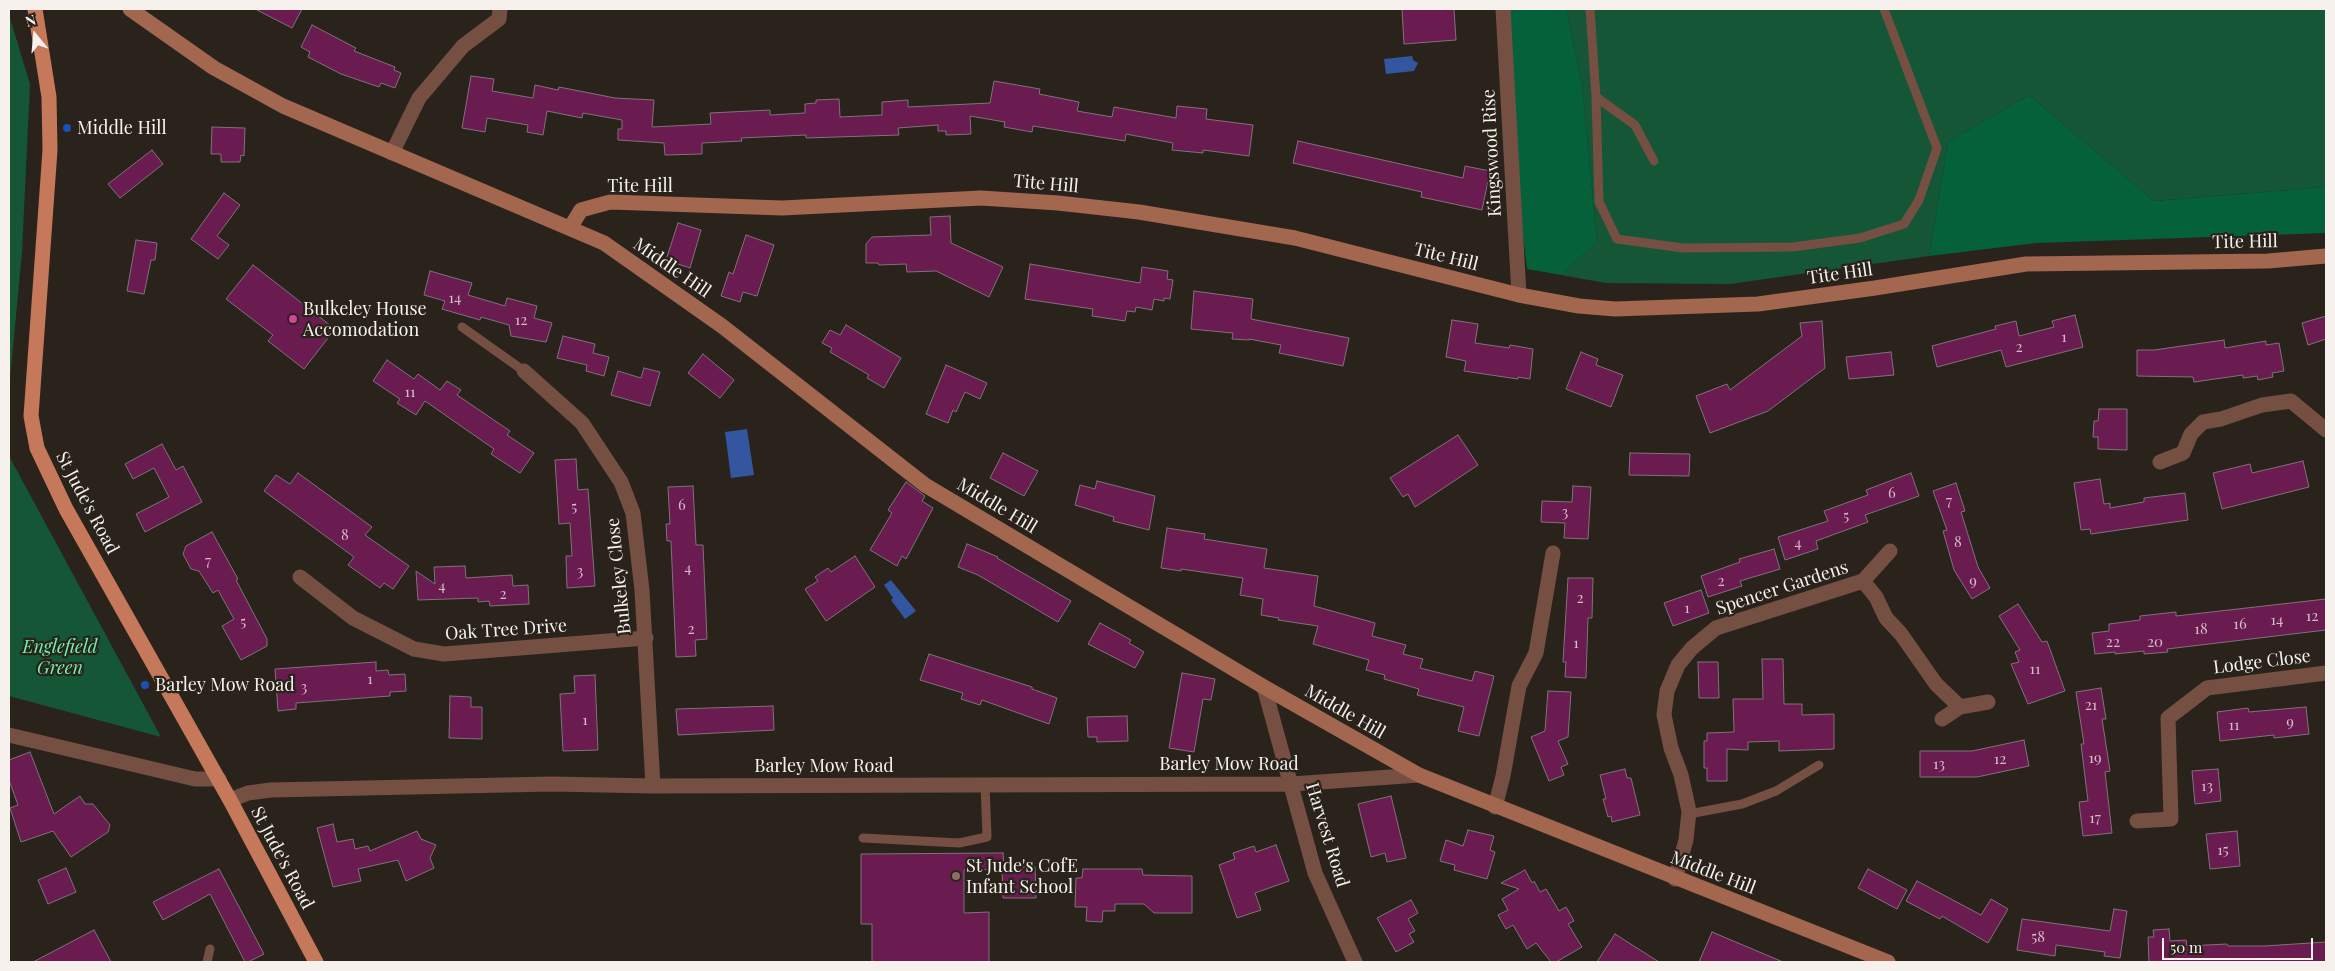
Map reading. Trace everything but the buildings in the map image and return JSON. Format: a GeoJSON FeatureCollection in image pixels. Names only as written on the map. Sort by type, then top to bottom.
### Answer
{"type":"FeatureCollection","features":[{"type":"Feature","properties":{"kind":"main road","name":"St Jude's Road"},"geometry":{"type":"LineString","coordinates":[[35,9],[49,97],[50,150],[31,416],[37,448],[66,509],[219,779],[316,962]]}},
{"type":"Feature","properties":{"kind":"street","name":"Middle Hill"},"geometry":{"type":"LineString","coordinates":[[130,9],[214,68],[283,106],[604,243],[722,326],[925,485],[1264,686],[1419,775],[1675,879],[1888,962]]}},
{"type":"Feature","properties":{"kind":"street"},"geometry":{"type":"LineString","coordinates":[[392,153],[419,98],[464,46],[499,19],[500,9]]}},
{"type":"Feature","properties":{"kind":"street","name":"Kingswood Rise"},"geometry":{"type":"LineString","coordinates":[[1503,9],[1519,295]]}},
{"type":"Feature","properties":{"kind":"street","name":"Tite Hill"},"geometry":{"type":"LineString","coordinates":[[570,228],[581,210],[610,202],[782,208],[980,198],[1058,203],[1139,212],[1295,238],[1519,295],[1579,306],[1616,308],[1758,304],[2026,264],[2268,262],[2326,256]]}},
{"type":"Feature","properties":{"kind":"street","name":"Bulkeley Close"},"geometry":{"type":"LineString","coordinates":[[524,371],[582,423],[620,482],[633,513],[646,638],[654,786]]}},
{"type":"Feature","properties":{"kind":"street"},"geometry":{"type":"LineString","coordinates":[[2160,462],[2183,453],[2191,434],[2203,422],[2221,419],[2262,405],[2291,401],[2326,430]]}},
{"type":"Feature","properties":{"kind":"street","name":"Spencer Gardens"},"geometry":{"type":"LineString","coordinates":[[1675,879],[1686,840],[1689,814],[1681,775],[1671,748],[1664,716],[1667,691],[1678,665],[1692,648],[1716,628],[1863,581],[1890,551]]}},
{"type":"Feature","properties":{"kind":"street"},"geometry":{"type":"LineString","coordinates":[[1495,807],[1503,776],[1519,686],[1536,653],[1553,553]]}},
{"type":"Feature","properties":{"kind":"street","name":"Oak Tree Drive"},"geometry":{"type":"LineString","coordinates":[[300,577],[353,618],[414,649],[452,653],[646,638]]}},
{"type":"Feature","properties":{"kind":"street","name":"Spencer Gardens"},"geometry":{"type":"LineString","coordinates":[[1863,581],[1876,597],[1886,618],[1901,634],[1936,684],[1960,707]]}},
{"type":"Feature","properties":{"kind":"street","name":"Lodge Close"},"geometry":{"type":"LineString","coordinates":[[2137,821],[2171,819],[2168,718],[2207,688],[2326,673]]}},
{"type":"Feature","properties":{"kind":"street","name":"Harvest Road"},"geometry":{"type":"LineString","coordinates":[[1264,686],[1315,873],[1355,962]]}},
{"type":"Feature","properties":{"kind":"street"},"geometry":{"type":"LineString","coordinates":[[1942,719],[1960,707],[1988,702]]}},
{"type":"Feature","properties":{"kind":"street"},"geometry":{"type":"LineString","coordinates":[[9,735],[195,779],[219,779]]}},
{"type":"Feature","properties":{"kind":"street","name":"Barley Mow Road"},"geometry":{"type":"LineString","coordinates":[[230,800],[248,793],[271,790],[552,784],[654,786],[1292,784],[1419,775]]}},
{"type":"Feature","properties":{"kind":"lane"},"geometry":{"type":"LineString","coordinates":[[1590,9],[1596,97],[1599,202],[1617,239],[1693,248],[1793,247],[1860,238],[1904,224],[1920,200],[1937,148],[1884,9]]}},
{"type":"Feature","properties":{"kind":"lane"},"geometry":{"type":"LineString","coordinates":[[1596,97],[1635,125],[1654,161]]}},
{"type":"Feature","properties":{"kind":"lane"},"geometry":{"type":"LineString","coordinates":[[462,327],[524,371]]}},
{"type":"Feature","properties":{"kind":"lane"},"geometry":{"type":"LineString","coordinates":[[1689,814],[1742,804],[1776,790],[1819,765]]}},
{"type":"Feature","properties":{"kind":"lane"},"geometry":{"type":"LineString","coordinates":[[863,838],[959,843],[987,837],[985,784]]}},
{"type":"Feature","properties":{"kind":"lane"},"geometry":{"type":"LineString","coordinates":[[206,962],[210,949]]}},
{"type":"Feature","properties":{"kind":"green space"},"geometry":{"type":"Polygon","coordinates":[[[1496,9],[1566,9],[1582,83],[1597,242],[1561,275],[1527,269],[1496,9]]]}},
{"type":"Feature","properties":{"kind":"green space"},"geometry":{"type":"Polygon","coordinates":[[[1566,9],[2326,9],[2326,187],[2154,201],[2029,95],[1948,142],[1929,256],[1730,284],[1606,283],[1561,275],[1597,242],[1582,83],[1566,9]]]}},
{"type":"Feature","properties":{"kind":"green space"},"geometry":{"type":"Polygon","coordinates":[[[9,15],[30,84],[22,252],[9,390],[9,15]]]}},
{"type":"Feature","properties":{"kind":"green space"},"geometry":{"type":"Polygon","coordinates":[[[2029,95],[2154,201],[2326,187],[2326,233],[2036,243],[1929,256],[1948,142],[2029,95]]]}},
{"type":"Feature","properties":{"kind":"green space","name":"Englefield Green"},"geometry":{"type":"Polygon","coordinates":[[[9,456],[161,737],[9,696],[9,456]]]}},
{"type":"Feature","properties":{"kind":"water"},"geometry":{"type":"Polygon","coordinates":[[[1412,56],[1413,60],[1418,63],[1414,71],[1386,74],[1384,59],[1412,56]]]}},
{"type":"Feature","properties":{"kind":"water"},"geometry":{"type":"Polygon","coordinates":[[[747,429],[754,475],[731,478],[725,432],[747,429]]]}},
{"type":"Feature","properties":{"kind":"water"},"geometry":{"type":"Polygon","coordinates":[[[891,580],[916,611],[905,619],[891,600],[893,598],[884,585],[891,580]]]}},
{"type":"Feature","properties":{"kind":"place","name":"Middle Hill"},"geometry":{"type":"Point","coordinates":[67,128]}},
{"type":"Feature","properties":{"kind":"place","name":"Bulkeley House Accomodation"},"geometry":{"type":"Point","coordinates":[293,319]}},
{"type":"Feature","properties":{"kind":"place","name":"Barley Mow Road"},"geometry":{"type":"Point","coordinates":[145,685]}},
{"type":"Feature","properties":{"kind":"place","name":"St Jude's CofE Infant School"},"geometry":{"type":"Point","coordinates":[956,876]}}]}
